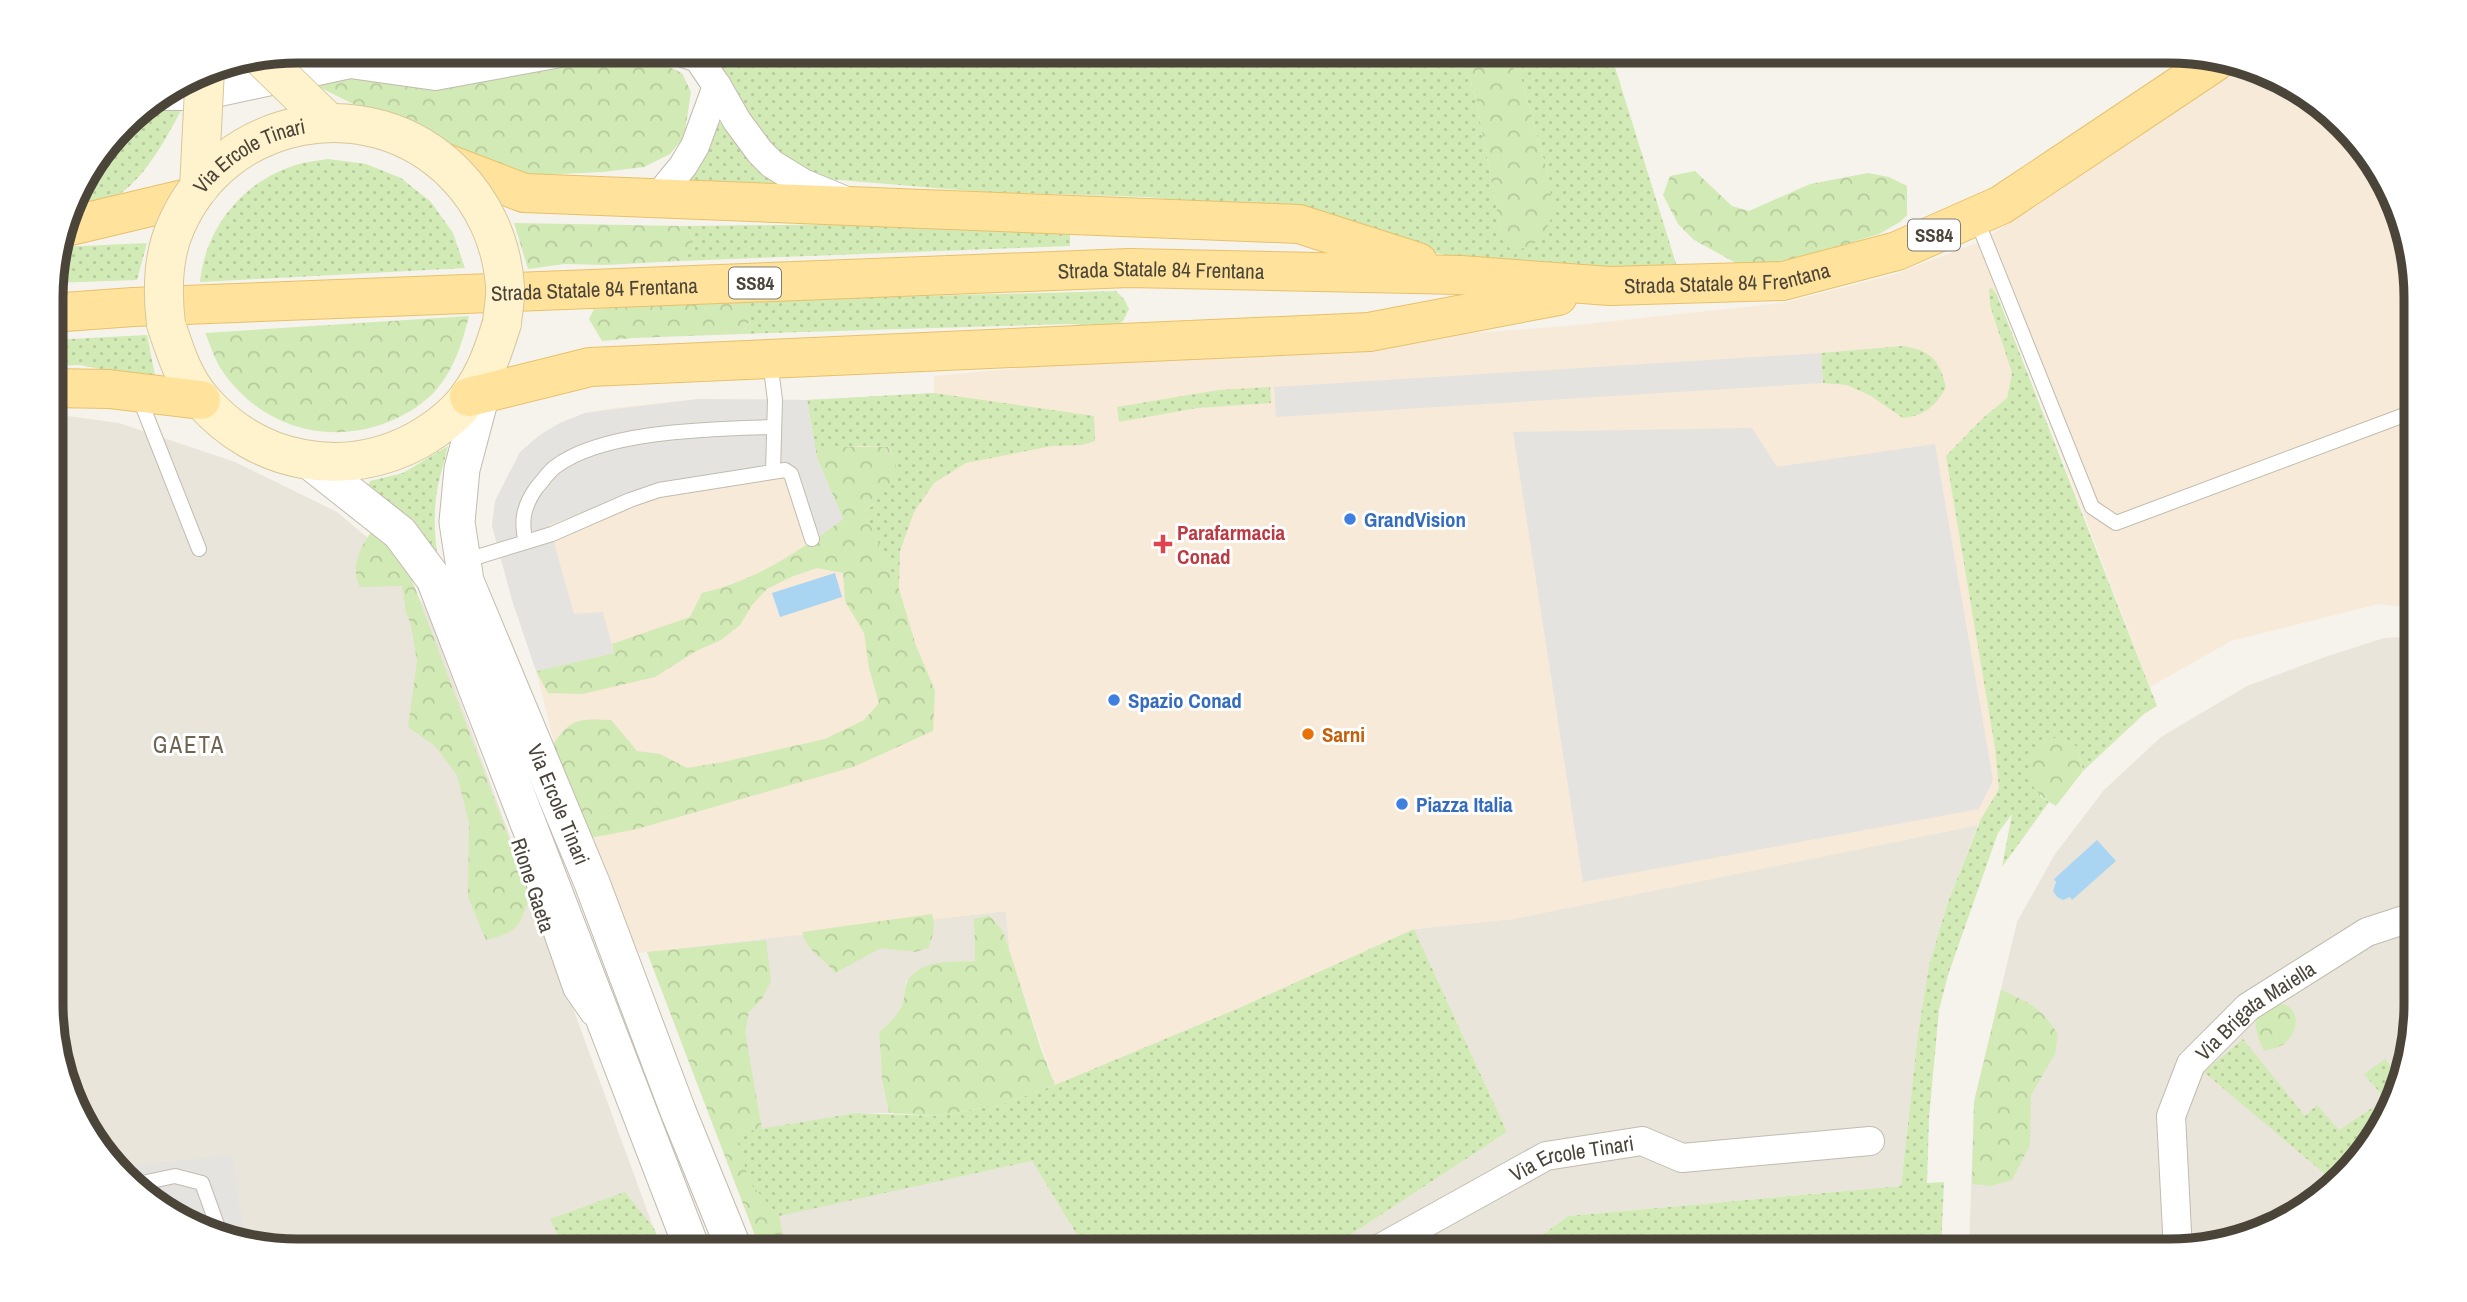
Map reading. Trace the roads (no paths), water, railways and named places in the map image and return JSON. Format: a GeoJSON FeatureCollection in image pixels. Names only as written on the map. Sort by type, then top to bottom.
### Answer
{"type":"FeatureCollection","features":[{"type":"Feature","properties":{"kind":"main road"},"geometry":{"type":"LineString","coordinates":[[269,65],[328,122]]}},
{"type":"Feature","properties":{"kind":"main road","name":"Strada Statale 84 Frentana"},"geometry":{"type":"LineString","coordinates":[[64,312],[133,307],[1129,268],[1460,275],[1610,286],[1783,281],[1898,251],[2001,205],[2207,67]]}},
{"type":"Feature","properties":{"kind":"main road"},"geometry":{"type":"LineString","coordinates":[[75,224],[195,192],[204,83]]}},
{"type":"Feature","properties":{"kind":"main road","name":"Via Ercole Tinari"},"geometry":{"type":"LineString","coordinates":[[328,122],[359,124],[389,131],[418,144],[443,162],[469,187],[488,218],[500,252],[505,287],[491,362],[476,396],[437,429],[397,451],[354,462],[309,461],[268,450],[231,429],[201,400],[179,364],[166,324],[163,291],[166,258],[176,226],[195,192],[218,166],[250,143],[288,128],[328,122]]}},
{"type":"Feature","properties":{"kind":"main road"},"geometry":{"type":"LineString","coordinates":[[443,162],[524,193],[1299,224],[1460,275]]}},
{"type":"Feature","properties":{"kind":"main road"},"geometry":{"type":"LineString","coordinates":[[476,396],[590,367],[1369,332],[1610,286]]}},
{"type":"Feature","properties":{"kind":"main road"},"geometry":{"type":"LineString","coordinates":[[64,388],[109,389],[201,400]]}},
{"type":"Feature","properties":{"kind":"street"},"geometry":{"type":"LineString","coordinates":[[179,96],[201,96],[350,64],[435,76],[506,63]]}},
{"type":"Feature","properties":{"kind":"street"},"geometry":{"type":"LineString","coordinates":[[701,63],[737,121],[772,164],[803,183],[860,207]]}},
{"type":"Feature","properties":{"kind":"street"},"geometry":{"type":"LineString","coordinates":[[656,199],[683,166],[695,146],[717,86]]}},
{"type":"Feature","properties":{"kind":"street","name":"Via Ercole Tinari"},"geometry":{"type":"LineString","coordinates":[[476,396],[462,468],[457,522],[466,581],[592,883],[678,1111],[730,1239]]}},
{"type":"Feature","properties":{"kind":"street","name":"Via Ercole Tinari"},"geometry":{"type":"LineString","coordinates":[[309,461],[400,533],[434,579],[688,1239]]}},
{"type":"Feature","properties":{"kind":"street","name":"Via Brigata Maiella"},"geometry":{"type":"LineString","coordinates":[[2177,1238],[2171,1116],[2191,1064],[2248,1007],[2367,932],[2404,920]]}},
{"type":"Feature","properties":{"kind":"street","name":"Via Ercole Tinari"},"geometry":{"type":"LineString","coordinates":[[1398,1238],[1546,1156],[1642,1141],[1682,1158],[1870,1141]]}},
{"type":"Feature","properties":{"kind":"lane"},"geometry":{"type":"LineString","coordinates":[[1975,217],[2092,507],[2116,523],[2404,415]]}},
{"type":"Feature","properties":{"kind":"lane"},"geometry":{"type":"LineString","coordinates":[[769,359],[775,400],[773,471]]}},
{"type":"Feature","properties":{"kind":"lane"},"geometry":{"type":"LineString","coordinates":[[137,393],[199,549]]}},
{"type":"Feature","properties":{"kind":"lane"},"geometry":{"type":"LineString","coordinates":[[526,542],[521,524],[534,491],[553,468],[576,454],[601,445],[696,430],[774,427]]}},
{"type":"Feature","properties":{"kind":"lane"},"geometry":{"type":"LineString","coordinates":[[463,561],[526,542],[659,491],[785,470],[791,474],[811,539]]}},
{"type":"Feature","properties":{"kind":"lane","name":"Rione Gaeta"},"geometry":{"type":"LineString","coordinates":[[487,715],[495,765],[571,991],[589,1018],[613,1039]]}},
{"type":"Feature","properties":{"kind":"lane"},"geometry":{"type":"LineString","coordinates":[[146,1182],[175,1176],[202,1183],[217,1224]]}},
{"type":"Feature","properties":{"kind":"water"},"geometry":{"type":"Polygon","coordinates":[[[835,573],[842,597],[780,617],[772,593],[835,573]]]}},
{"type":"Feature","properties":{"kind":"water"},"geometry":{"type":"Polygon","coordinates":[[[2097,840],[2116,861],[2072,900],[2070,897],[2063,900],[2057,897],[2053,891],[2056,882],[2054,879],[2097,840]]]}},
{"type":"Feature","properties":{"kind":"place","name":"GrandVision"},"geometry":{"type":"Point","coordinates":[1350,519]}},
{"type":"Feature","properties":{"kind":"place","name":"Parafarmacia Conad"},"geometry":{"type":"Point","coordinates":[1163,544]}},
{"type":"Feature","properties":{"kind":"place","name":"Spazio Conad"},"geometry":{"type":"Point","coordinates":[1114,700]}},
{"type":"Feature","properties":{"kind":"place","name":"Sarni"},"geometry":{"type":"Point","coordinates":[1308,734]}},
{"type":"Feature","properties":{"kind":"place","name":"Piazza Italia"},"geometry":{"type":"Point","coordinates":[1402,804]}},
{"type":"Feature","properties":{"kind":"district","name":"GAETA"},"geometry":{"type":"Point","coordinates":[189,744]}}]}
